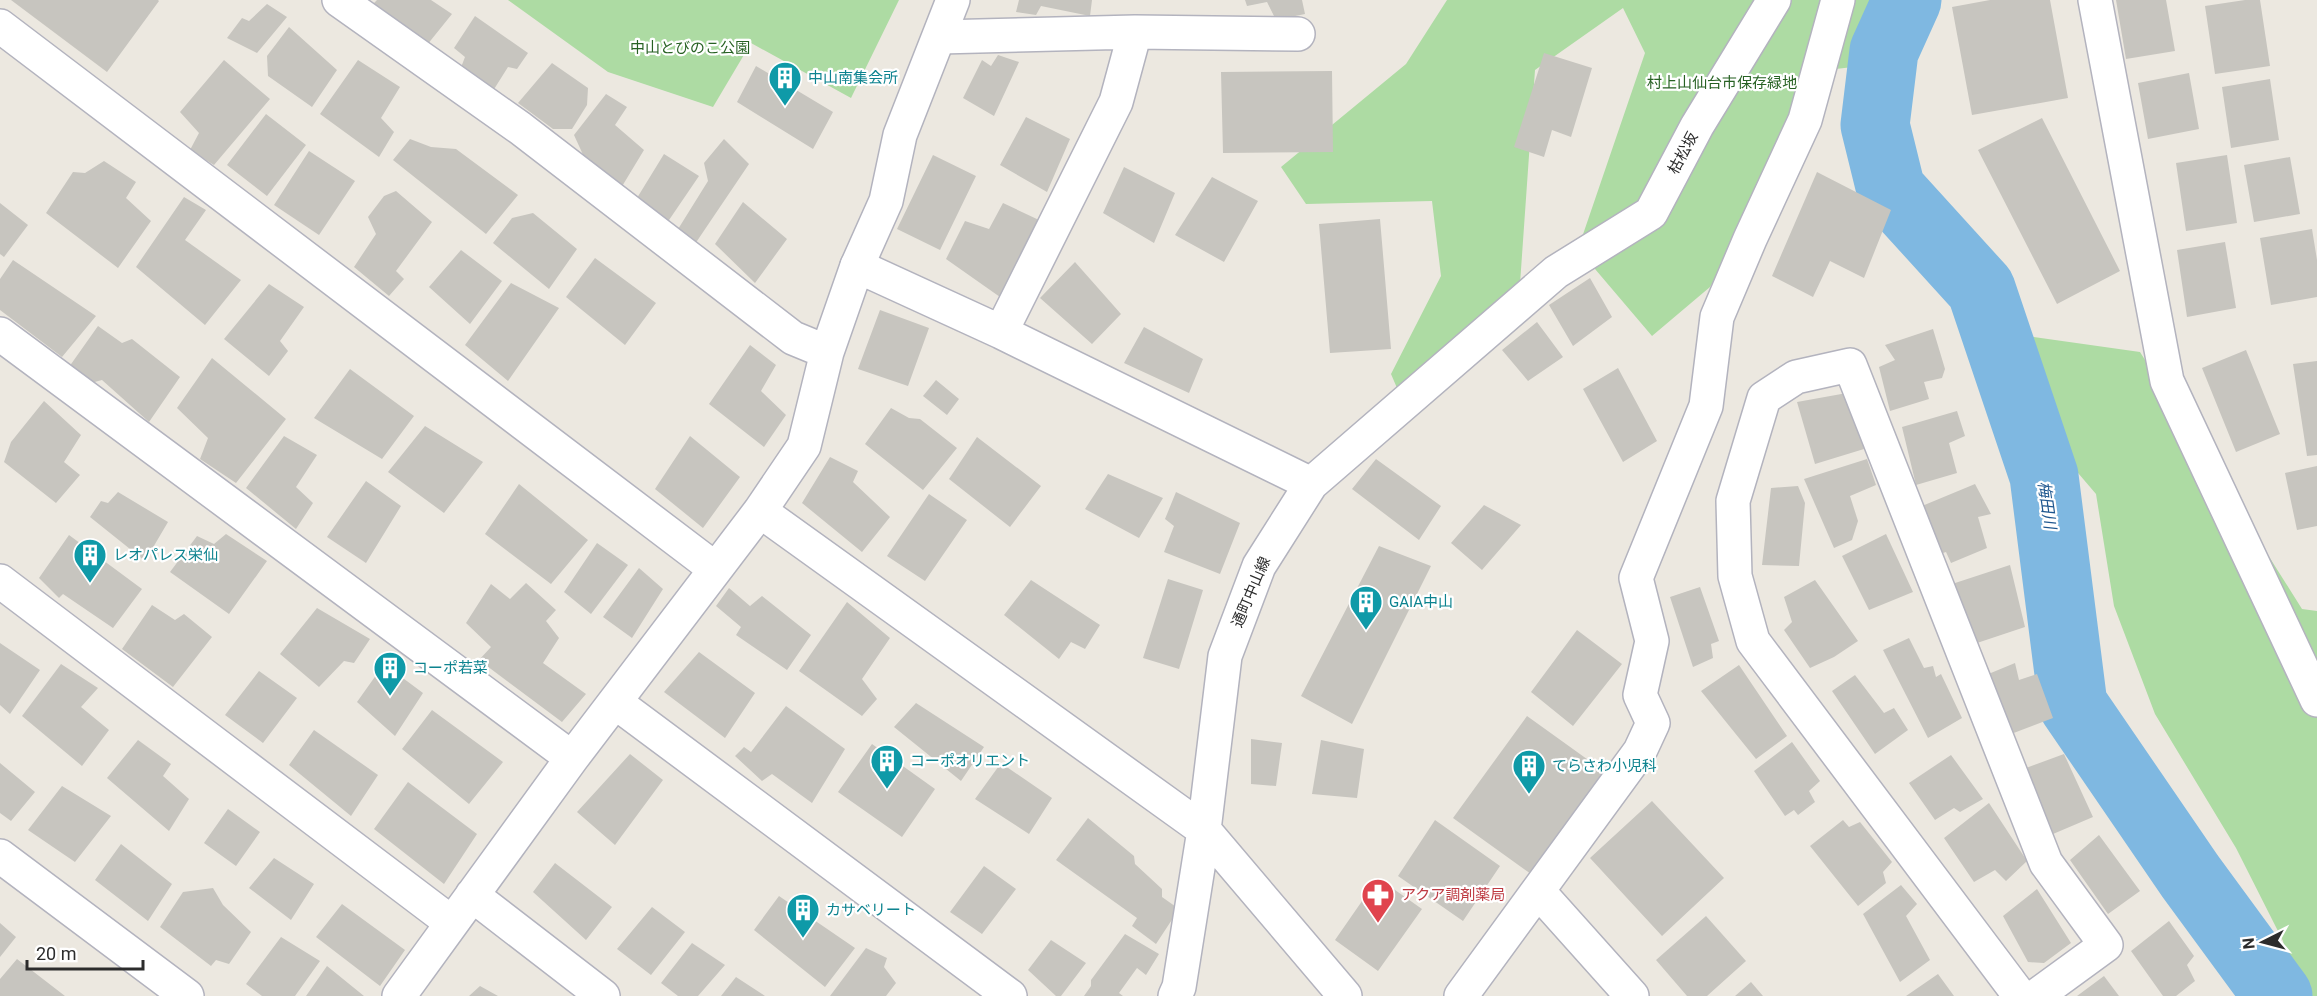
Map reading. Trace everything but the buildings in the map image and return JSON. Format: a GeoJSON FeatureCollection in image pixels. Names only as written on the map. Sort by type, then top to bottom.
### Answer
{"type":"FeatureCollection","features":[{"type":"Feature","properties":{"kind":"street"},"geometry":{"type":"LineString","coordinates":[[339,0],[520,128],[793,338],[827,352]]}},
{"type":"Feature","properties":{"kind":"street"},"geometry":{"type":"LineString","coordinates":[[399,996],[572,758],[714,568],[760,511],[804,446],[827,352],[857,266],[886,201],[900,135],[953,0]]}},
{"type":"Feature","properties":{"kind":"street","name":"枯松坂"},"geometry":{"type":"LineString","coordinates":[[1557,272],[1651,213],[1697,126],[1774,0]]}},
{"type":"Feature","properties":{"kind":"street"},"geometry":{"type":"LineString","coordinates":[[1461,996],[1640,751],[1653,723],[1640,695],[1652,641],[1636,578],[1706,406],[1717,317],[1805,120],[1838,0]]}},
{"type":"Feature","properties":{"kind":"street"},"geometry":{"type":"LineString","coordinates":[[2095,0],[2167,381],[2317,700]]}},
{"type":"Feature","properties":{"kind":"street"},"geometry":{"type":"LineString","coordinates":[[0,26],[714,568]]}},
{"type":"Feature","properties":{"kind":"street"},"geometry":{"type":"LineString","coordinates":[[940,37],[1135,32],[1298,34]]}},
{"type":"Feature","properties":{"kind":"street"},"geometry":{"type":"LineString","coordinates":[[1001,332],[1116,102],[1135,32]]}},
{"type":"Feature","properties":{"kind":"street"},"geometry":{"type":"LineString","coordinates":[[857,266],[1001,332],[1311,484]]}},
{"type":"Feature","properties":{"kind":"street","name":"通町中山線"},"geometry":{"type":"LineString","coordinates":[[1175,996],[1179,987],[1204,830],[1225,656],[1259,566],[1311,484],[1557,272]]}},
{"type":"Feature","properties":{"kind":"street"},"geometry":{"type":"LineString","coordinates":[[0,334],[572,758]]}},
{"type":"Feature","properties":{"kind":"street"},"geometry":{"type":"LineString","coordinates":[[2020,996],[1753,641],[1735,576],[1733,501],[1764,398],[1796,377],[1850,365],[2046,863],[2106,945],[2036,996]]}},
{"type":"Feature","properties":{"kind":"street"},"geometry":{"type":"LineString","coordinates":[[760,511],[1204,830],[1345,996]]}},
{"type":"Feature","properties":{"kind":"street"},"geometry":{"type":"LineString","coordinates":[[0,580],[452,923]]}},
{"type":"Feature","properties":{"kind":"street"},"geometry":{"type":"LineString","coordinates":[[615,702],[1010,996]]}},
{"type":"Feature","properties":{"kind":"street"},"geometry":{"type":"LineString","coordinates":[[0,856],[187,996]]}},
{"type":"Feature","properties":{"kind":"street"},"geometry":{"type":"LineString","coordinates":[[1538,891],[1632,996]]}},
{"type":"Feature","properties":{"kind":"street"},"geometry":{"type":"LineString","coordinates":[[472,895],[603,996]]}},
{"type":"Feature","properties":{"kind":"green space","name":"中山とびのこ公園"},"geometry":{"type":"Polygon","coordinates":[[[508,0],[899,0],[851,98],[751,43],[713,107],[608,72],[508,0]]]}},
{"type":"Feature","properties":{"kind":"green space","name":"村上山仙台市保存緑地"},"geometry":{"type":"Polygon","coordinates":[[[1447,0],[1876,0],[1862,66],[1818,71],[1755,209],[1710,287],[1652,336],[1578,249],[1645,53],[1623,8],[1535,70],[1519,298],[1403,402],[1391,374],[1441,276],[1432,201],[1306,204],[1281,167],[1406,64],[1447,0]]]}},
{"type":"Feature","properties":{"kind":"green space"},"geometry":{"type":"Polygon","coordinates":[[[2027,336],[2140,352],[2302,609],[2317,611],[2317,996],[2294,996],[2283,941],[2236,848],[2155,714],[2114,606],[2096,494],[2049,439],[2027,336]]]}},
{"type":"Feature","properties":{"kind":"waterway","name":"梅田川"},"geometry":{"type":"LineString","coordinates":[[1907,0],[1884,51],[1875,125],[1891,190],[1981,289],[2044,476],[2073,705],[2190,876],[2278,996]]}},
{"type":"Feature","properties":{"kind":"place","name":"中山南集会所"},"geometry":{"type":"Point","coordinates":[785,107]}},
{"type":"Feature","properties":{"kind":"place","name":"レオパレス栄仙"},"geometry":{"type":"Point","coordinates":[90,584]}},
{"type":"Feature","properties":{"kind":"place","name":"GAIA中山"},"geometry":{"type":"Point","coordinates":[1366,631]}},
{"type":"Feature","properties":{"kind":"place","name":"コーポ若菜"},"geometry":{"type":"Point","coordinates":[390,697]}},
{"type":"Feature","properties":{"kind":"place","name":"コーポオリエント"},"geometry":{"type":"Point","coordinates":[887,790]}},
{"type":"Feature","properties":{"kind":"place","name":"てらさわ小児科"},"geometry":{"type":"Point","coordinates":[1529,795]}},
{"type":"Feature","properties":{"kind":"place","name":"アクア調剤薬局"},"geometry":{"type":"Point","coordinates":[1378,924]}},
{"type":"Feature","properties":{"kind":"place","name":"カサベリート"},"geometry":{"type":"Point","coordinates":[803,939]}}]}
